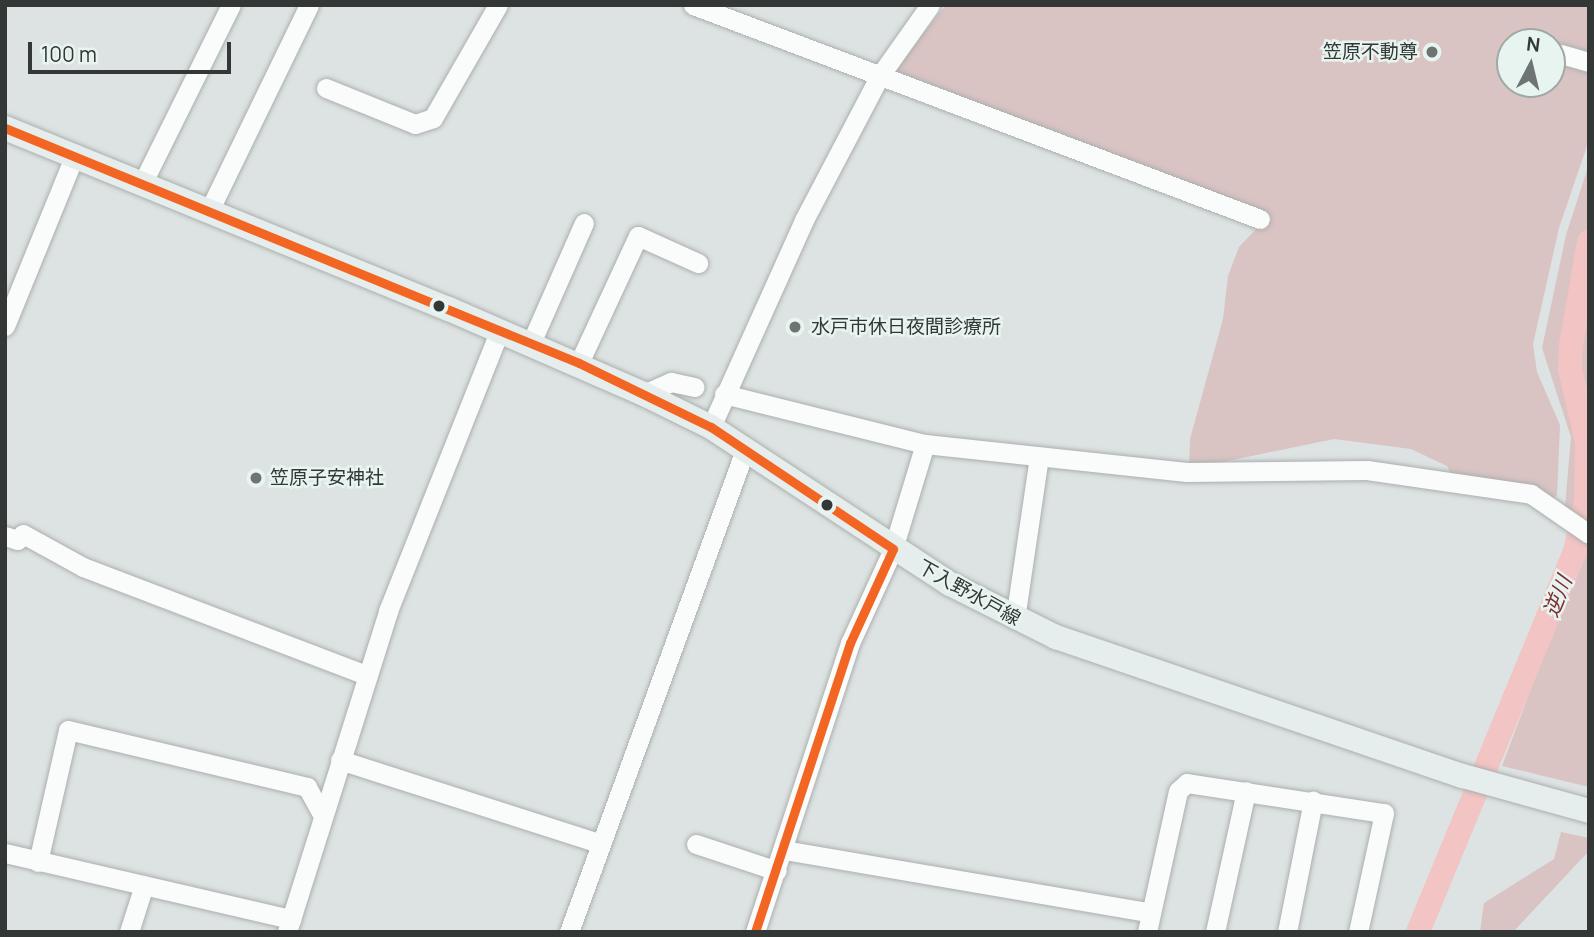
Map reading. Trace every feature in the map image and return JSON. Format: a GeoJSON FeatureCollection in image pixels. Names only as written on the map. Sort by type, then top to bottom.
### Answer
{"type":"FeatureCollection","features":[{"type":"Feature","properties":{"kind":"main road","name":"下入野水戸線"},"geometry":{"type":"LineString","coordinates":[[5,128],[500,330],[644,394],[711,427],[893,549],[1015,619],[1101,654],[1463,776],[1589,811]]}},
{"type":"Feature","properties":{"kind":"street"},"geometry":{"type":"LineString","coordinates":[[209,211],[309,5]]}},
{"type":"Feature","properties":{"kind":"street"},"geometry":{"type":"LineString","coordinates":[[326,88],[415,124],[433,118],[498,5]]}},
{"type":"Feature","properties":{"kind":"street"},"geometry":{"type":"LineString","coordinates":[[693,5],[1260,219]]}},
{"type":"Feature","properties":{"kind":"street"},"geometry":{"type":"LineString","coordinates":[[711,427],[804,220],[879,77],[930,5]]}},
{"type":"Feature","properties":{"kind":"street"},"geometry":{"type":"LineString","coordinates":[[142,184],[229,6]]}},
{"type":"Feature","properties":{"kind":"street"},"geometry":{"type":"LineString","coordinates":[[1566,56],[1589,62]]}},
{"type":"Feature","properties":{"kind":"street"},"geometry":{"type":"LineString","coordinates":[[5,326],[11,295],[74,157]]}},
{"type":"Feature","properties":{"kind":"street"},"geometry":{"type":"LineString","coordinates":[[531,343],[584,223]]}},
{"type":"Feature","properties":{"kind":"street"},"geometry":{"type":"LineString","coordinates":[[579,363],[638,236],[698,263]]}},
{"type":"Feature","properties":{"kind":"street"},"geometry":{"type":"LineString","coordinates":[[5,853],[144,885],[289,925],[366,675],[500,330]]}},
{"type":"Feature","properties":{"kind":"street"},"geometry":{"type":"LineString","coordinates":[[644,394],[671,382],[694,387]]}},
{"type":"Feature","properties":{"kind":"street"},"geometry":{"type":"LineString","coordinates":[[724,394],[925,444],[1187,472],[1367,470],[1531,494],[1589,534]]}},
{"type":"Feature","properties":{"kind":"street"},"geometry":{"type":"LineString","coordinates":[[755,932],[850,643],[893,549],[925,444]]}},
{"type":"Feature","properties":{"kind":"street"},"geometry":{"type":"LineString","coordinates":[[569,932],[629,758],[652,711],[745,450]]}},
{"type":"Feature","properties":{"kind":"street"},"geometry":{"type":"LineString","coordinates":[[1015,619],[1039,457]]}},
{"type":"Feature","properties":{"kind":"street"},"geometry":{"type":"LineString","coordinates":[[5,536],[17,540],[23,534],[83,566],[366,675]]}},
{"type":"Feature","properties":{"kind":"street"},"geometry":{"type":"LineString","coordinates":[[38,862],[68,730],[307,787],[323,816]]}},
{"type":"Feature","properties":{"kind":"street"},"geometry":{"type":"LineString","coordinates":[[340,760],[599,843]]}},
{"type":"Feature","properties":{"kind":"street"},"geometry":{"type":"LineString","coordinates":[[784,850],[1149,922],[1178,791],[1187,783],[1384,813],[1358,932]]}},
{"type":"Feature","properties":{"kind":"street"},"geometry":{"type":"LineString","coordinates":[[1215,932],[1246,792]]}},
{"type":"Feature","properties":{"kind":"street"},"geometry":{"type":"LineString","coordinates":[[1287,932],[1313,801]]}},
{"type":"Feature","properties":{"kind":"street"},"geometry":{"type":"LineString","coordinates":[[696,844],[777,871]]}},
{"type":"Feature","properties":{"kind":"street"},"geometry":{"type":"LineString","coordinates":[[129,932],[144,885]]}},
{"type":"Feature","properties":{"kind":"shaded area"},"geometry":{"type":"Polygon","coordinates":[[[946,5],[1589,5],[1589,70],[1566,62],[1566,28],[1496,28],[1496,98],[1566,98],[1566,64],[1589,72],[1589,140],[1559,228],[1533,344],[1537,372],[1560,425],[1557,495],[1553,498],[1453,478],[1447,466],[1411,449],[1334,439],[1213,464],[1189,465],[1190,439],[1223,319],[1228,276],[1239,247],[1266,219],[893,72],[946,5]]]}},
{"type":"Feature","properties":{"kind":"shaded area"},"geometry":{"type":"Polygon","coordinates":[[[1589,164],[1589,524],[1565,507],[1571,437],[1542,348],[1566,235],[1589,164]]]}},
{"type":"Feature","properties":{"kind":"shaded area"},"geometry":{"type":"Polygon","coordinates":[[[1589,534],[1589,787],[1502,766],[1589,534]]]}},
{"type":"Feature","properties":{"kind":"shaded area"},"geometry":{"type":"Polygon","coordinates":[[[1561,832],[1589,838],[1589,851],[1513,932],[1480,932],[1484,903],[1554,859],[1561,832]]]}},
{"type":"Feature","properties":{"kind":"waterway","name":"逆川"},"geometry":{"type":"LineString","coordinates":[[1418,932],[1575,552],[1586,502],[1587,442],[1570,369],[1571,346],[1589,242]]}},
{"type":"Feature","properties":{"kind":"transit line"},"geometry":{"type":"LineString","coordinates":[[5,128],[579,363],[711,427],[893,549]]}},
{"type":"Feature","properties":{"kind":"transit line"},"geometry":{"type":"LineString","coordinates":[[755,932],[850,643],[893,549]]}},
{"type":"Feature","properties":{"kind":"place","name":"笠原不動尊"},"geometry":{"type":"Point","coordinates":[1432,52]}},
{"type":"Feature","properties":{"kind":"place","name":"水戸市休日夜間診療所"},"geometry":{"type":"Point","coordinates":[795,327]}},
{"type":"Feature","properties":{"kind":"place","name":"笠原子安神社"},"geometry":{"type":"Point","coordinates":[256,478]}}]}
